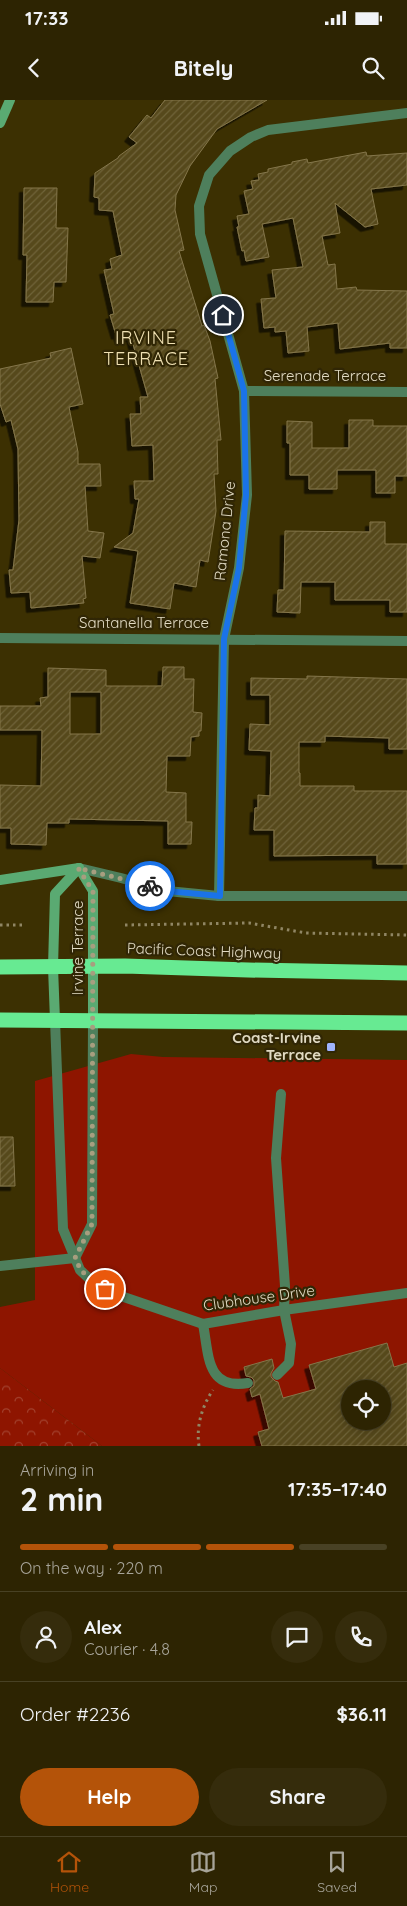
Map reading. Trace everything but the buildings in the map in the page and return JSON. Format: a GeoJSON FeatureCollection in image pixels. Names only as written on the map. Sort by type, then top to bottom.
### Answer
{"type":"FeatureCollection","features":[{"type":"Feature","properties":{"kind":"highway","name":"Pacific Coast Highway"},"geometry":{"type":"LineString","coordinates":[[0,967],[92,966],[407,973]]}},
{"type":"Feature","properties":{"kind":"highway"},"geometry":{"type":"LineString","coordinates":[[0,1020],[407,1023]]}},
{"type":"Feature","properties":{"kind":"street"},"geometry":{"type":"LineString","coordinates":[[0,123],[10,100]]}},
{"type":"Feature","properties":{"kind":"street","name":"Ramona Drive"},"geometry":{"type":"LineString","coordinates":[[220,896],[224,639],[239,568],[246,495],[244,391],[200,234],[199,206],[208,175],[230,151],[251,137],[268,130],[407,113]]}},
{"type":"Feature","properties":{"kind":"street","name":"Serenade Terrace"},"geometry":{"type":"LineString","coordinates":[[244,391],[407,392]]}},
{"type":"Feature","properties":{"kind":"street","name":"Santanella Terrace"},"geometry":{"type":"LineString","coordinates":[[0,638],[407,641]]}},
{"type":"Feature","properties":{"kind":"street"},"geometry":{"type":"LineString","coordinates":[[0,880],[78,868],[167,891],[220,896],[407,896]]}},
{"type":"Feature","properties":{"kind":"street","name":"Irvine Terrace"},"geometry":{"type":"LineString","coordinates":[[53,967],[55,894],[78,868],[93,891],[93,1020]]}},
{"type":"Feature","properties":{"kind":"street","name":"Clubhouse Drive"},"geometry":{"type":"LineString","coordinates":[[53,967],[63,1229],[80,1270],[95,1284],[115,1294],[203,1324],[284,1310],[407,1293]]}},
{"type":"Feature","properties":{"kind":"street"},"geometry":{"type":"LineString","coordinates":[[0,1266],[75,1258],[92,1224],[93,1020]]}},
{"type":"Feature","properties":{"kind":"street"},"geometry":{"type":"LineString","coordinates":[[277,1375],[289,1363],[291,1344],[284,1310],[276,1158],[282,1094]]}},
{"type":"Feature","properties":{"kind":"street"},"geometry":{"type":"LineString","coordinates":[[203,1324],[211,1366],[221,1381],[234,1386],[248,1383]]}},
{"type":"Feature","properties":{"kind":"path"},"geometry":{"type":"LineString","coordinates":[[125,925],[249,923],[306,933],[407,935]]}},
{"type":"Feature","properties":{"kind":"path"},"geometry":{"type":"LineString","coordinates":[[0,925],[26,925]]}},
{"type":"Feature","properties":{"kind":"path"},"geometry":{"type":"LineString","coordinates":[[199,1446],[198,1430],[205,1403],[221,1381]]}},
{"type":"Feature","properties":{"kind":"green space"},"geometry":{"type":"Polygon","coordinates":[[[131,1054],[163,1057],[407,1060],[407,1446],[102,1446],[0,1368],[0,1307],[35,1300],[35,1081],[131,1054]]]}},
{"type":"Feature","properties":{"kind":"green space"},"geometry":{"type":"Polygon","coordinates":[[[0,1368],[102,1446],[0,1446],[0,1368]]]}},
{"type":"Feature","properties":{"kind":"way so far"},"geometry":{"type":"LineString","coordinates":[[105,1289],[95,1284],[80,1270],[75,1258],[92,1224],[93,1102],[93,891],[78,868],[150,886]]}},
{"type":"Feature","properties":{"kind":"place","name":"Coast-Irvine Terrace"},"geometry":{"type":"Point","coordinates":[331,1047]}},
{"type":"Feature","properties":{"kind":"district","name":"IRVINE TERRACE"},"geometry":{"type":"Point","coordinates":[146,348]}},
{"type":"Feature","properties":{"kind":"route"},"geometry":{"type":"LineString","coordinates":[[150,886],[167,891],[220,896],[224,639],[239,568],[246,495],[244,391],[223,315]]}}]}
